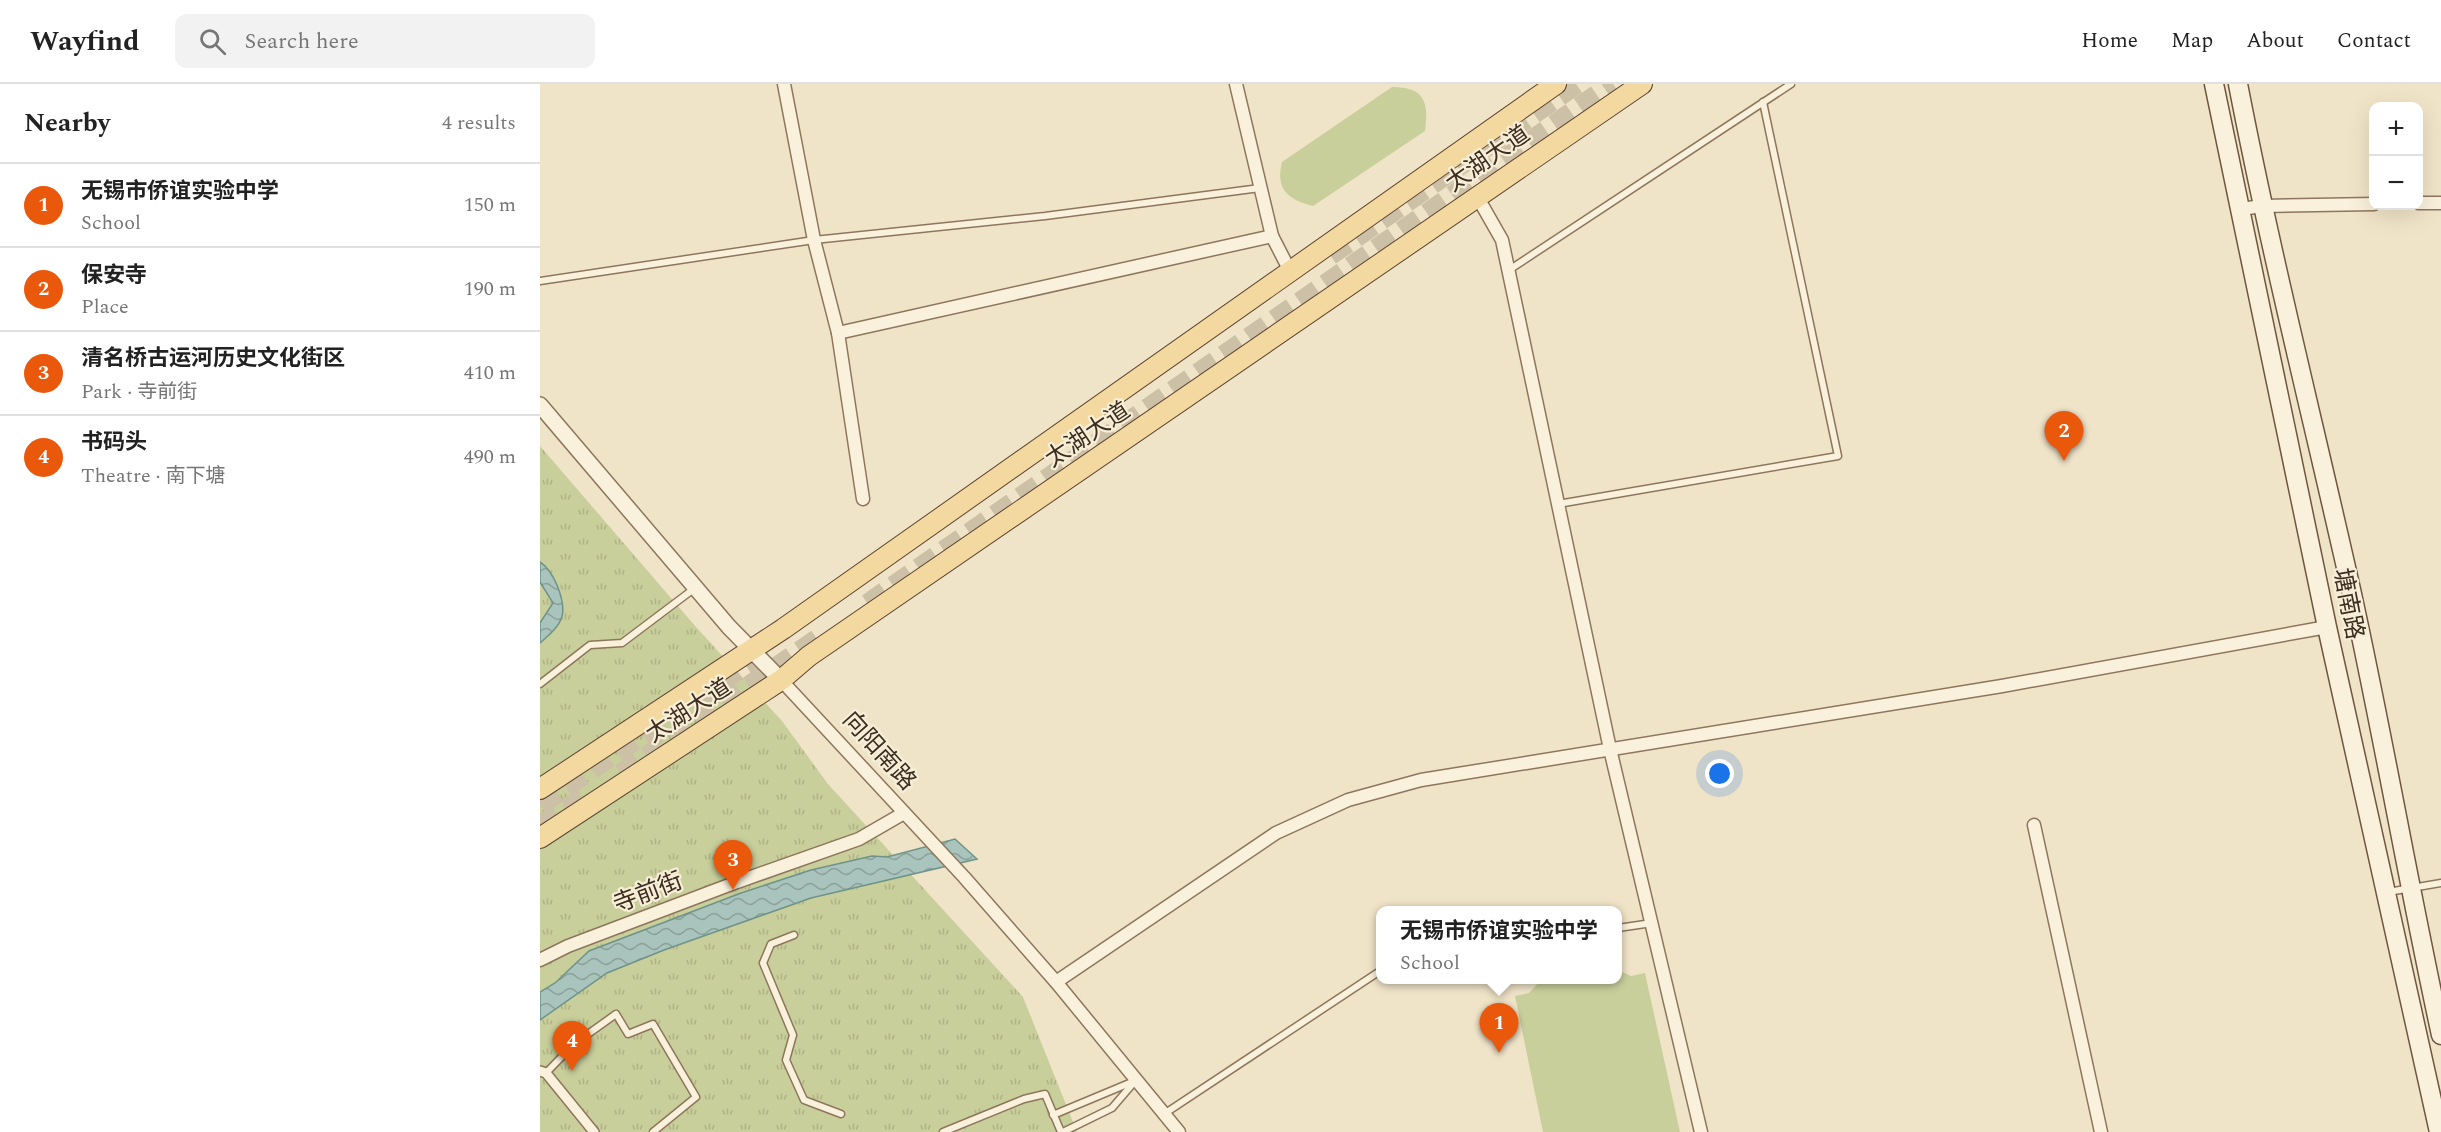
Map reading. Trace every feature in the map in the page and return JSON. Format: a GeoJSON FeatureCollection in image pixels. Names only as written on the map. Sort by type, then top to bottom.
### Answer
{"type":"FeatureCollection","features":[{"type":"Feature","properties":{"kind":"main road","name":"太湖大道"},"geometry":{"type":"LineString","coordinates":[[540,789],[753,650],[1556,84]]}},
{"type":"Feature","properties":{"kind":"main road","name":"太湖大道"},"geometry":{"type":"LineString","coordinates":[[540,838],[781,680],[809,656],[1642,84]]}},
{"type":"Feature","properties":{"kind":"main road","name":"塘南路"},"geometry":{"type":"LineString","coordinates":[[2214,84],[2327,627],[2439,1132]]}},
{"type":"Feature","properties":{"kind":"main road","name":"塘南路"},"geometry":{"type":"LineString","coordinates":[[2238,84],[2262,206],[2352,597],[2409,888],[2441,1035]]}},
{"type":"Feature","properties":{"kind":"street"},"geometry":{"type":"LineString","coordinates":[[784,84],[814,240],[838,333],[863,500]]}},
{"type":"Feature","properties":{"kind":"street"},"geometry":{"type":"LineString","coordinates":[[1236,84],[1272,236],[1290,271]]}},
{"type":"Feature","properties":{"kind":"street"},"geometry":{"type":"LineString","coordinates":[[1478,198],[1502,240],[1610,749],[1701,1132]]}},
{"type":"Feature","properties":{"kind":"street"},"geometry":{"type":"LineString","coordinates":[[2423,203],[2441,203]]}},
{"type":"Feature","properties":{"kind":"street"},"geometry":{"type":"LineString","coordinates":[[2241,209],[2262,206],[2369,204]]}},
{"type":"Feature","properties":{"kind":"street"},"geometry":{"type":"LineString","coordinates":[[838,333],[1272,236]]}},
{"type":"Feature","properties":{"kind":"street","name":"向阳南路"},"geometry":{"type":"LineString","coordinates":[[540,405],[738,638],[753,650],[964,876],[1056,982],[1179,1132]]}},
{"type":"Feature","properties":{"kind":"street"},"geometry":{"type":"LineString","coordinates":[[1056,982],[1276,833],[1348,800],[1421,780],[2002,686],[2327,627]]}},
{"type":"Feature","properties":{"kind":"street","name":"寺前街"},"geometry":{"type":"LineString","coordinates":[[540,960],[568,946],[737,882],[860,839],[904,813]]}},
{"type":"Feature","properties":{"kind":"street"},"geometry":{"type":"LineString","coordinates":[[2034,825],[2101,1132]]}},
{"type":"Feature","properties":{"kind":"street"},"geometry":{"type":"LineString","coordinates":[[543,1072],[594,1132]]}},
{"type":"Feature","properties":{"kind":"lane"},"geometry":{"type":"LineString","coordinates":[[1508,270],[1791,84]]}},
{"type":"Feature","properties":{"kind":"lane"},"geometry":{"type":"LineString","coordinates":[[1558,504],[1839,456],[1763,102]]}},
{"type":"Feature","properties":{"kind":"lane"},"geometry":{"type":"LineString","coordinates":[[540,280],[814,240],[1045,216],[1260,189]]}},
{"type":"Feature","properties":{"kind":"lane"},"geometry":{"type":"LineString","coordinates":[[540,684],[590,645],[622,643],[696,588]]}},
{"type":"Feature","properties":{"kind":"lane"},"geometry":{"type":"LineString","coordinates":[[2387,893],[2441,883]]}},
{"type":"Feature","properties":{"kind":"lane"},"geometry":{"type":"LineString","coordinates":[[1622,927],[1653,923]]}},
{"type":"Feature","properties":{"kind":"lane"},"geometry":{"type":"LineString","coordinates":[[794,935],[771,944],[763,963],[793,1035],[786,1060],[804,1100],[841,1114]]}},
{"type":"Feature","properties":{"kind":"lane"},"geometry":{"type":"LineString","coordinates":[[1163,1115],[1376,974]]}},
{"type":"Feature","properties":{"kind":"lane"},"geometry":{"type":"LineString","coordinates":[[543,1072],[574,1044],[616,1014],[628,1034],[653,1024],[696,1097],[653,1132]]}},
{"type":"Feature","properties":{"kind":"lane"},"geometry":{"type":"LineString","coordinates":[[1053,1115],[1136,1080]]}},
{"type":"Feature","properties":{"kind":"lane"},"geometry":{"type":"LineString","coordinates":[[943,1132],[1024,1099],[1045,1094],[1062,1132],[1112,1108],[1136,1080]]}},
{"type":"Feature","properties":{"kind":"green space"},"geometry":{"type":"Polygon","coordinates":[[[1392,87],[1411,90],[1422,98],[1426,111],[1425,131],[1313,206],[1290,197],[1280,179],[1282,162],[1392,87]]]}},
{"type":"Feature","properties":{"kind":"green space"},"geometry":{"type":"Polygon","coordinates":[[[540,446],[696,627],[782,721],[828,784],[1023,997],[1077,1132],[540,1132],[540,446]]]}},
{"type":"Feature","properties":{"kind":"green space"},"geometry":{"type":"Polygon","coordinates":[[[1622,972],[1631,976],[1645,973],[1680,1132],[1543,1132],[1515,996],[1529,993],[1537,984],[1622,984],[1622,972]]]}},
{"type":"Feature","properties":{"kind":"water"},"geometry":{"type":"Polygon","coordinates":[[[540,562],[548,569],[555,582],[561,595],[563,611],[559,624],[540,643],[540,623],[553,603],[540,582],[540,562]]]}},
{"type":"Feature","properties":{"kind":"water"},"geometry":{"type":"Polygon","coordinates":[[[955,839],[977,859],[811,898],[664,950],[607,973],[540,1020],[540,992],[555,983],[589,951],[741,893],[811,870],[872,856],[887,857],[955,839]]]}},
{"type":"Feature","properties":{"kind":"tunnel"},"geometry":{"type":"LineString","coordinates":[[1330,255],[1576,84]]}},
{"type":"Feature","properties":{"kind":"tunnel"},"geometry":{"type":"LineString","coordinates":[[868,604],[1613,84]]}},
{"type":"Feature","properties":{"kind":"tunnel"},"geometry":{"type":"LineString","coordinates":[[621,774],[818,639]]}},
{"type":"Feature","properties":{"kind":"tunnel"},"geometry":{"type":"LineString","coordinates":[[540,804],[752,660]]}},
{"type":"Feature","properties":{"kind":"tunnel"},"geometry":{"type":"LineString","coordinates":[[540,826],[583,799]]}},
{"type":"Feature","properties":{"kind":"place","name":"保安寺"},"geometry":{"type":"Point","coordinates":[2064,461]}},
{"type":"Feature","properties":{"kind":"place","name":"清名桥古运河历史文化街区"},"geometry":{"type":"Point","coordinates":[733,890]}},
{"type":"Feature","properties":{"kind":"place","name":"无锡市侨谊实验中学"},"geometry":{"type":"Point","coordinates":[1499,1053]}},
{"type":"Feature","properties":{"kind":"place","name":"书码头"},"geometry":{"type":"Point","coordinates":[572,1071]}}]}
